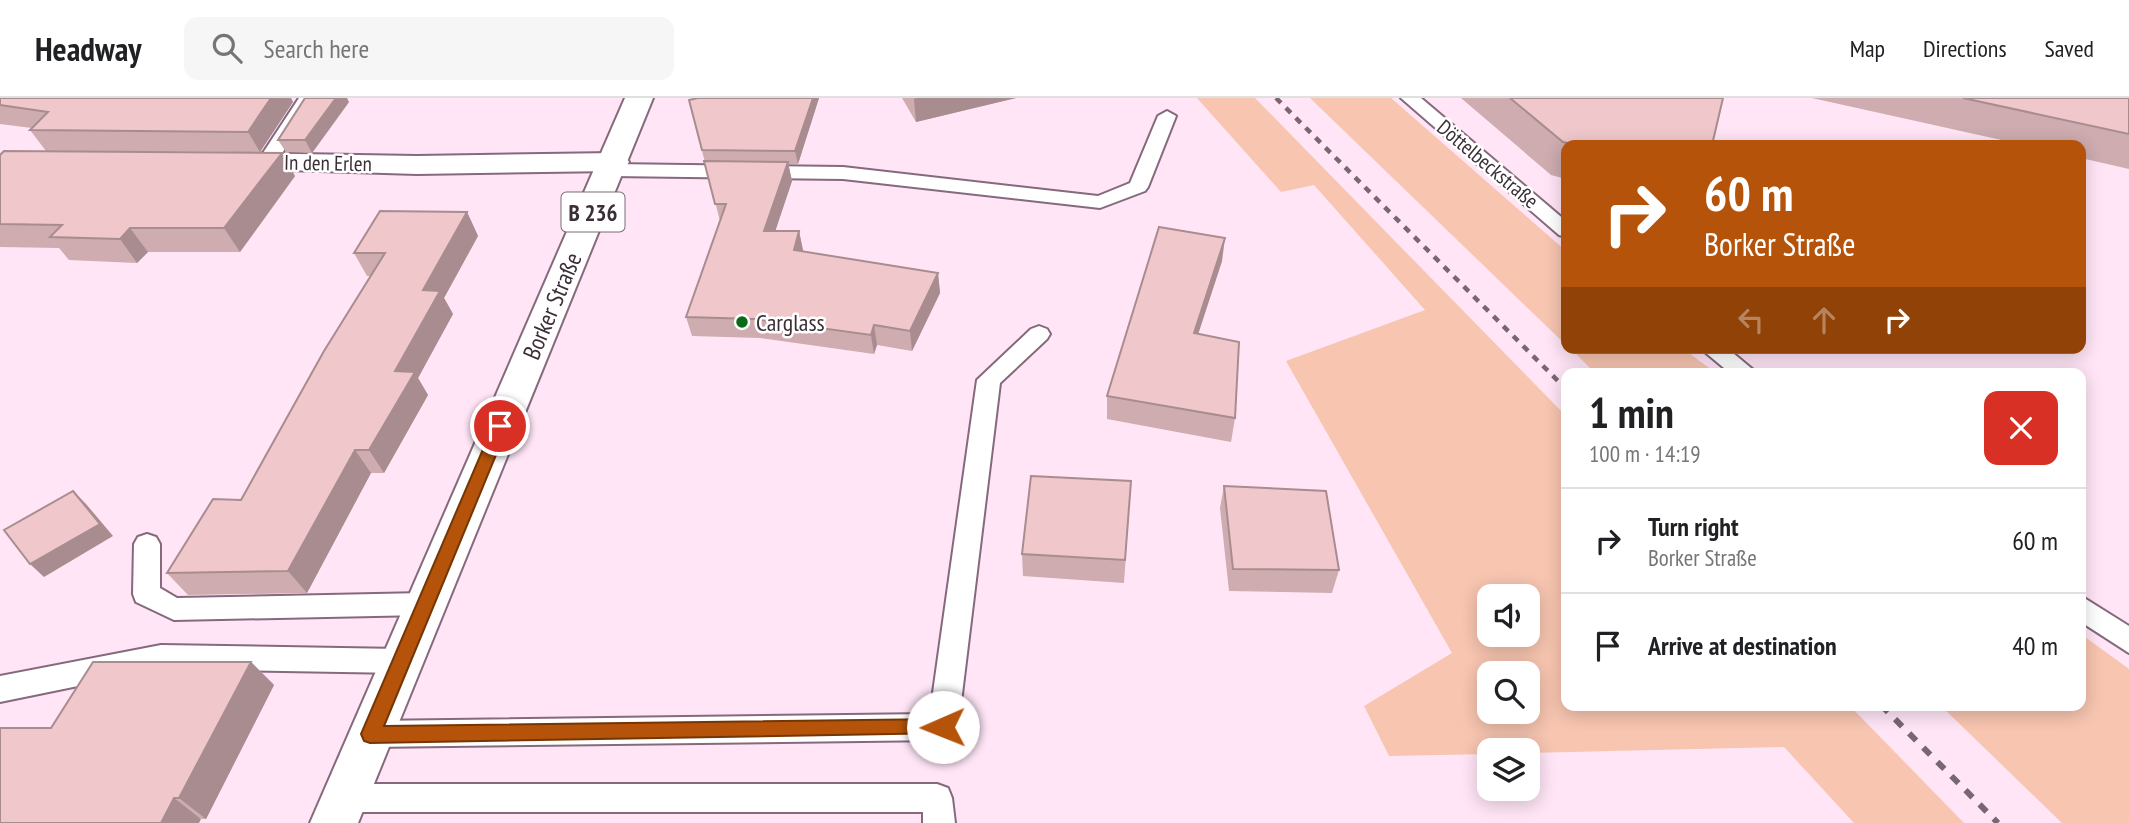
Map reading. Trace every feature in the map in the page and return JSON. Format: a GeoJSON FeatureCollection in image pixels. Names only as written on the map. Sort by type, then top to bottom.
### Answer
{"type":"FeatureCollection","features":[{"type":"Feature","properties":{"kind":"main road","name":"Borker Straße"},"geometry":{"type":"LineString","coordinates":[[339,810],[424,604],[613,166],[639,98]]}},
{"type":"Feature","properties":{"kind":"main road","name":"In den Erlen"},"geometry":{"type":"LineString","coordinates":[[205,162],[613,166]]}},
{"type":"Feature","properties":{"kind":"lane"},"geometry":{"type":"LineString","coordinates":[[267,162],[308,98]]}},
{"type":"Feature","properties":{"kind":"lane","name":"Döttelbeckstraße"},"geometry":{"type":"LineString","coordinates":[[1410,98],[1561,227]]}},
{"type":"Feature","properties":{"kind":"lane"},"geometry":{"type":"LineString","coordinates":[[613,166],[843,173],[1100,202],[1138,187],[1167,116]]}},
{"type":"Feature","properties":{"kind":"lane"},"geometry":{"type":"LineString","coordinates":[[370,734],[943,727],[989,380],[1039,334]]}},
{"type":"Feature","properties":{"kind":"lane"},"geometry":{"type":"LineString","coordinates":[[1719,354],[1739,368]]}},
{"type":"Feature","properties":{"kind":"lane"},"geometry":{"type":"LineString","coordinates":[[147,544],[146,594],[174,609],[424,604]]}},
{"type":"Feature","properties":{"kind":"lane"},"geometry":{"type":"LineString","coordinates":[[2086,611],[2129,641]]}},
{"type":"Feature","properties":{"kind":"lane"},"geometry":{"type":"LineString","coordinates":[[0,689],[161,657],[400,661]]}},
{"type":"Feature","properties":{"kind":"lane"},"geometry":{"type":"LineString","coordinates":[[339,810],[937,798],[939,823]]}},
{"type":"Feature","properties":{"kind":"shaded area"},"geometry":{"type":"Polygon","coordinates":[[[1197,98],[1255,98],[1561,411],[1561,711],[1855,711],[1964,823],[1854,823],[1784,747],[1540,753],[1540,738],[1477,738],[1477,754],[1389,756],[1364,706],[1452,653],[1286,361],[1425,310],[1314,185],[1281,192],[1197,98]]]}},
{"type":"Feature","properties":{"kind":"shaded area"},"geometry":{"type":"Polygon","coordinates":[[[1310,98],[1391,98],[1561,247],[1561,340],[1310,98]]]}},
{"type":"Feature","properties":{"kind":"shaded area"},"geometry":{"type":"Polygon","coordinates":[[[1576,354],[1690,354],[1709,368],[1590,368],[1576,354]]]}},
{"type":"Feature","properties":{"kind":"shaded area"},"geometry":{"type":"Polygon","coordinates":[[[2086,638],[2129,669],[2129,823],[2062,823],[1946,711],[2086,711],[2086,638]]]}},
{"type":"Feature","properties":{"kind":"building"},"geometry":{"type":"Polygon","coordinates":[[[0,98],[271,98],[248,132],[30,130],[48,112],[0,105],[0,98]]]}},
{"type":"Feature","properties":{"kind":"building"},"geometry":{"type":"Polygon","coordinates":[[[305,98],[336,98],[305,140],[278,140],[305,98]]]}},
{"type":"Feature","properties":{"kind":"building"},"geometry":{"type":"Polygon","coordinates":[[[813,98],[795,151],[702,150],[689,100],[813,98]]]}},
{"type":"Feature","properties":{"kind":"building"},"geometry":{"type":"Polygon","coordinates":[[[1510,98],[1723,98],[1713,140],[1561,140],[1510,98]]]}},
{"type":"Feature","properties":{"kind":"building"},"geometry":{"type":"Polygon","coordinates":[[[1963,98],[2129,98],[2129,134],[1963,98]]]}},
{"type":"Feature","properties":{"kind":"building"},"geometry":{"type":"Polygon","coordinates":[[[4,151],[282,153],[224,228],[130,228],[120,239],[50,237],[62,225],[0,224],[0,155],[4,151]]]}},
{"type":"Feature","properties":{"kind":"building"},"geometry":{"type":"Polygon","coordinates":[[[704,161],[788,162],[764,231],[799,231],[794,250],[938,273],[910,331],[874,325],[871,335],[755,319],[686,317],[726,204],[715,204],[704,161]]]}},
{"type":"Feature","properties":{"kind":"building"},"geometry":{"type":"Polygon","coordinates":[[[380,211],[467,212],[423,290],[440,291],[395,371],[415,372],[369,450],[355,450],[288,571],[167,573],[213,499],[241,500],[324,351],[385,253],[354,253],[380,211]]]}},
{"type":"Feature","properties":{"kind":"building"},"geometry":{"type":"Polygon","coordinates":[[[1159,227],[1225,238],[1194,333],[1239,342],[1235,418],[1107,396],[1159,227]]]}},
{"type":"Feature","properties":{"kind":"building"},"geometry":{"type":"Polygon","coordinates":[[[1031,476],[1131,481],[1125,560],[1022,554],[1031,476]]]}},
{"type":"Feature","properties":{"kind":"building"},"geometry":{"type":"Polygon","coordinates":[[[1224,486],[1326,491],[1339,570],[1233,569],[1224,486]]]}},
{"type":"Feature","properties":{"kind":"building"},"geometry":{"type":"Polygon","coordinates":[[[73,491],[100,524],[30,564],[4,530],[73,491]]]}},
{"type":"Feature","properties":{"kind":"building"},"geometry":{"type":"Polygon","coordinates":[[[93,662],[251,662],[179,798],[174,798],[161,823],[0,823],[0,728],[51,728],[93,662]]]}},
{"type":"Feature","properties":{"kind":"railway"},"geometry":{"type":"LineString","coordinates":[[1276,98],[1561,384]]}},
{"type":"Feature","properties":{"kind":"railway"},"geometry":{"type":"LineString","coordinates":[[1887,711],[1998,823]]}},
{"type":"Feature","properties":{"kind":"place","name":"Carglass"},"geometry":{"type":"Point","coordinates":[742,322]}},
{"type":"Feature","properties":{"kind":"route"},"geometry":{"type":"LineString","coordinates":[[500,426],[370,734],[943,727]]}}]}
